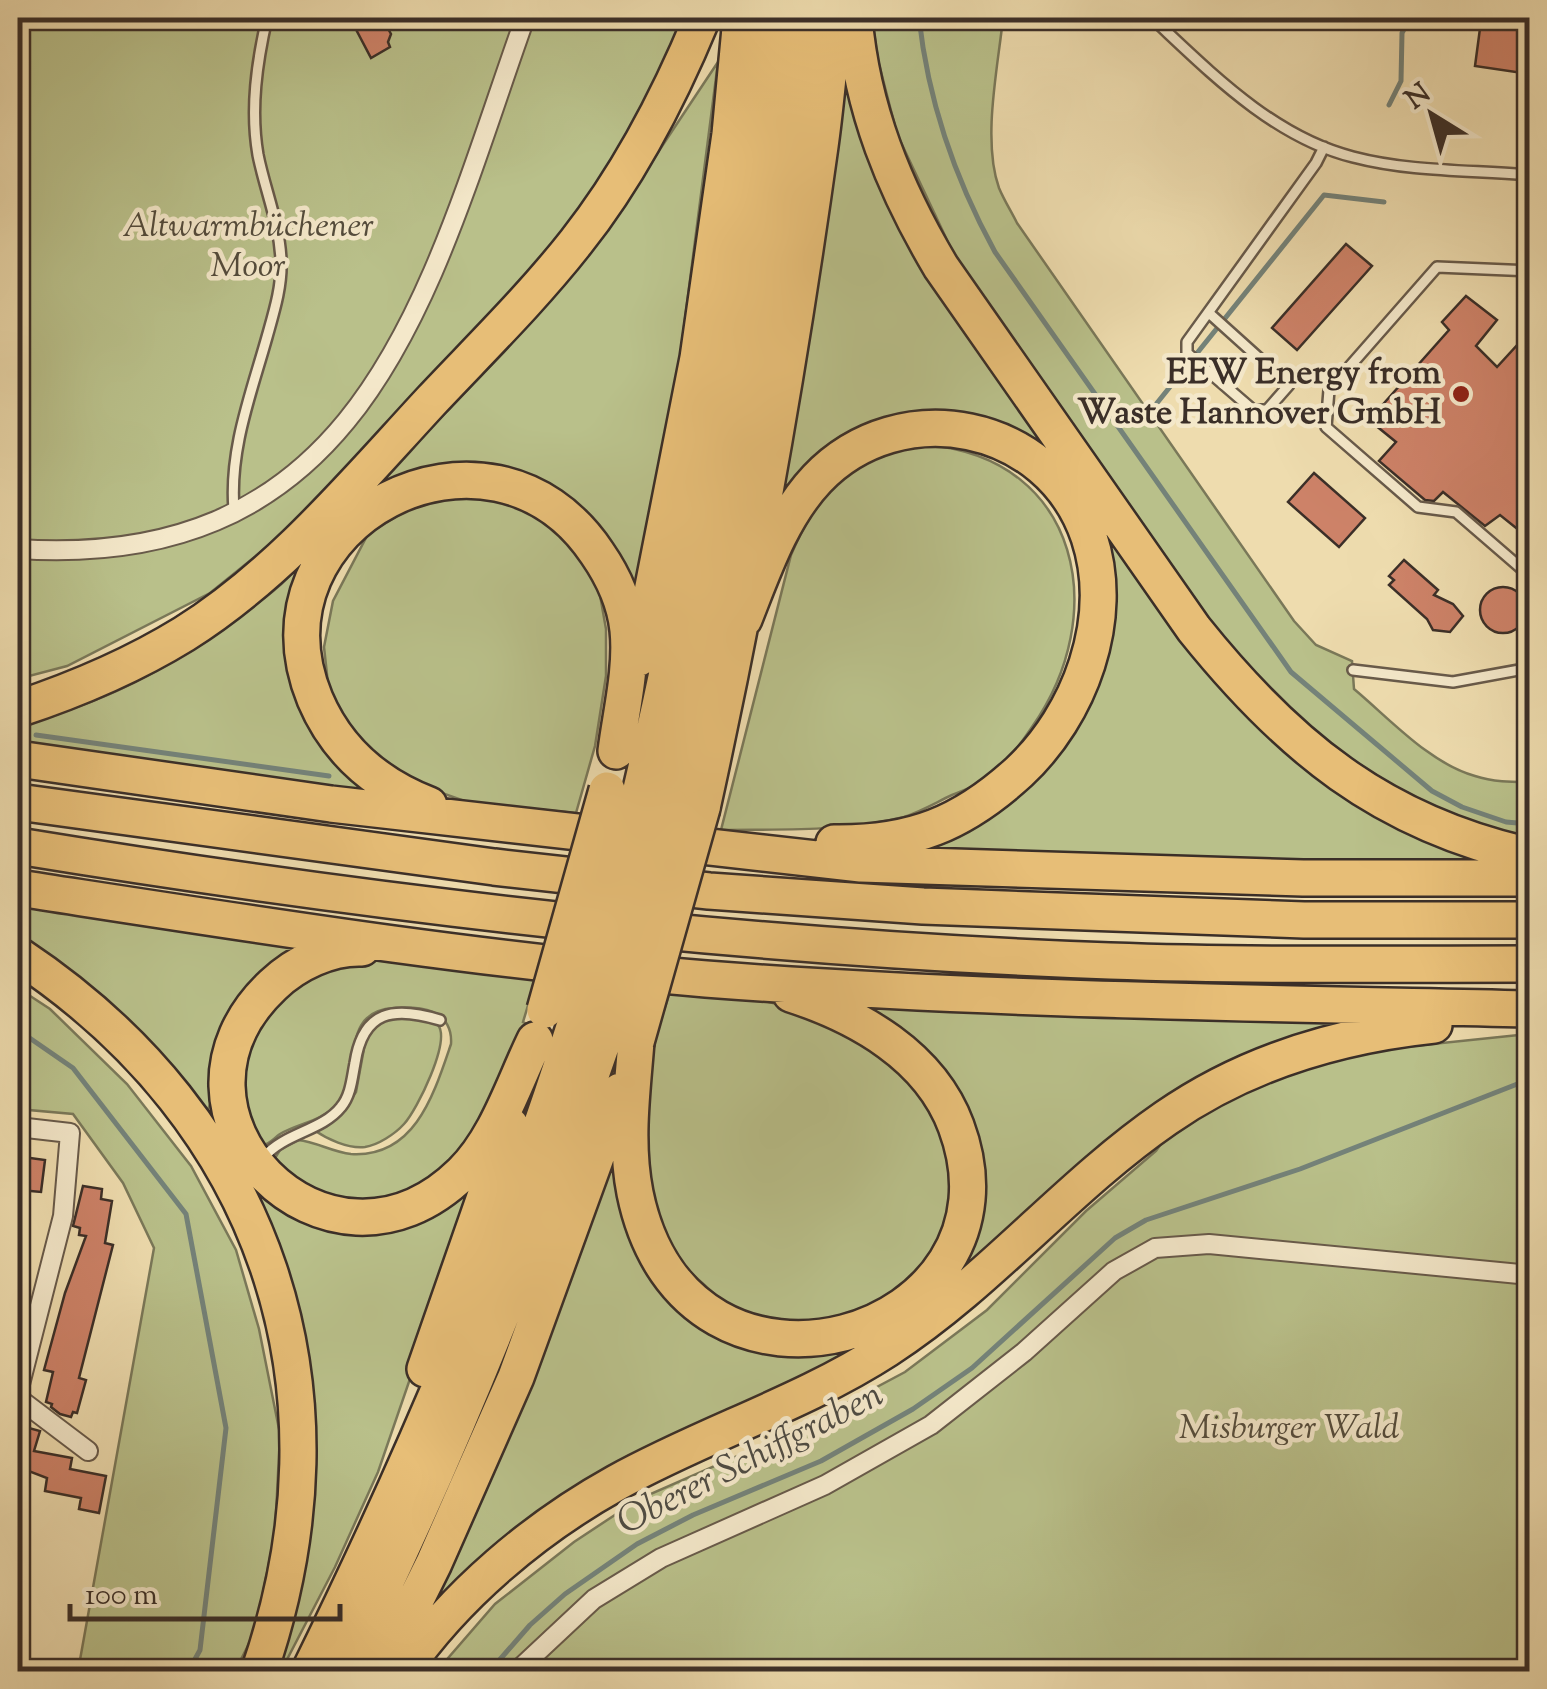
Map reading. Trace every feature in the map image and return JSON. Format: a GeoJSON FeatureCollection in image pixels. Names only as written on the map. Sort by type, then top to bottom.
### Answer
{"type":"FeatureCollection","features":[{"type":"Feature","properties":{"kind":"highway"},"geometry":{"type":"LineString","coordinates":[[18,709],[88,682],[186,633],[313,528],[577,241],[627,170],[672,91],[702,18]]}},
{"type":"Feature","properties":{"kind":"highway"},"geometry":{"type":"LineString","coordinates":[[616,751],[649,621],[698,358],[730,134],[741,18]]}},
{"type":"Feature","properties":{"kind":"highway"},"geometry":{"type":"LineString","coordinates":[[654,800],[680,620],[728,364],[761,137],[773,18]]}},
{"type":"Feature","properties":{"kind":"highway"},"geometry":{"type":"LineString","coordinates":[[309,1672],[420,1438],[508,1223],[580,1029],[712,620],[758,369],[790,140],[802,18]]}},
{"type":"Feature","properties":{"kind":"highway"},"geometry":{"type":"LineString","coordinates":[[744,619],[790,352],[835,18]]}},
{"type":"Feature","properties":{"kind":"highway"},"geometry":{"type":"LineString","coordinates":[[854,18],[858,65],[871,115],[910,216],[941,267],[1194,629],[1280,727],[1322,762],[1361,788],[1447,830],[1530,856]]}},
{"type":"Feature","properties":{"kind":"highway"},"geometry":{"type":"LineString","coordinates":[[342,1672],[479,1375],[535,1234],[580,1029],[654,800],[793,511],[817,479],[850,452],[888,434],[926,427],[961,429],[989,437],[1040,466],[1075,510],[1088,536],[1098,599],[1093,641],[1083,677],[1065,715],[1033,759],[994,794],[952,822],[911,835],[858,843],[714,846]]}},
{"type":"Feature","properties":{"kind":"highway"},"geometry":{"type":"LineString","coordinates":[[461,817],[400,794],[350,755],[325,722],[308,682],[303,650],[310,588],[327,553],[371,508],[402,491],[440,481],[504,484],[537,498],[586,536],[622,600],[628,632],[616,751],[654,800]]}},
{"type":"Feature","properties":{"kind":"highway"},"geometry":{"type":"LineString","coordinates":[[18,759],[332,804],[861,864],[1303,878],[1530,878]]}},
{"type":"Feature","properties":{"kind":"highway"},"geometry":{"type":"LineString","coordinates":[[18,802],[494,867],[729,892],[924,906],[1304,920],[1530,920]]}},
{"type":"Feature","properties":{"kind":"highway"},"geometry":{"type":"LineString","coordinates":[[134,820],[582,831]]}},
{"type":"Feature","properties":{"kind":"highway"},"geometry":{"type":"LineString","coordinates":[[18,846],[487,914],[726,937],[1110,962],[1530,964]]}},
{"type":"Feature","properties":{"kind":"highway"},"geometry":{"type":"LineString","coordinates":[[18,888],[427,950],[706,978],[1136,1001],[1530,1012]]}},
{"type":"Feature","properties":{"kind":"highway"},"geometry":{"type":"LineString","coordinates":[[427,950],[352,948],[318,956],[283,975],[255,1002],[239,1026],[228,1080],[229,1108],[237,1137],[256,1167],[284,1194],[315,1210],[358,1218],[406,1210],[436,1196],[464,1171],[580,1029]]}},
{"type":"Feature","properties":{"kind":"highway"},"geometry":{"type":"LineString","coordinates":[[18,956],[94,1011],[137,1051],[176,1097],[244,1209],[276,1288],[286,1329],[299,1424],[299,1476],[284,1592],[259,1672]]}},
{"type":"Feature","properties":{"kind":"highway"},"geometry":{"type":"LineString","coordinates":[[580,1029],[629,1130],[629,1158],[647,1233],[662,1263],[702,1308],[726,1322],[778,1340],[832,1338],[862,1330],[917,1295],[954,1242],[964,1210],[967,1177],[962,1144],[951,1112],[930,1080],[890,1043],[839,1012],[793,995],[706,978]]}},
{"type":"Feature","properties":{"kind":"highway"},"geometry":{"type":"LineString","coordinates":[[402,1672],[482,1582],[571,1510],[617,1483],[797,1399],[884,1351],[976,1283],[1098,1173],[1166,1118],[1230,1080],[1299,1052],[1393,1029],[1530,1012]]}},
{"type":"Feature","properties":{"kind":"highway"},"geometry":{"type":"LineString","coordinates":[[380,1672],[434,1563],[516,1377],[580,1029]]}},
{"type":"Feature","properties":{"kind":"street"},"geometry":{"type":"LineString","coordinates":[[18,548],[117,548],[192,531],[280,482],[338,431],[374,387],[427,288],[525,18]]}},
{"type":"Feature","properties":{"kind":"street"},"geometry":{"type":"LineString","coordinates":[[18,1126],[70,1132],[63,1216],[18,1395],[88,1451]]}},
{"type":"Feature","properties":{"kind":"street"},"geometry":{"type":"LineString","coordinates":[[516,1672],[594,1599],[662,1558],[825,1485],[930,1425],[1024,1352],[1114,1271],[1154,1248],[1209,1244],[1530,1275]]}},
{"type":"Feature","properties":{"kind":"lane"},"geometry":{"type":"LineString","coordinates":[[234,510],[238,438],[277,300],[281,260],[258,154],[254,104],[258,56],[267,18]]}},
{"type":"Feature","properties":{"kind":"lane"},"geometry":{"type":"LineString","coordinates":[[1152,18],[1250,106],[1324,147],[1399,166],[1530,175]]}},
{"type":"Feature","properties":{"kind":"lane"},"geometry":{"type":"LineString","coordinates":[[1209,313],[1289,385],[1268,410],[1254,410],[1187,352],[1187,342],[1324,147]]}},
{"type":"Feature","properties":{"kind":"lane"},"geometry":{"type":"LineString","coordinates":[[1530,271],[1437,266],[1329,390],[1326,426],[1418,507],[1456,512],[1530,576]]}},
{"type":"Feature","properties":{"kind":"lane"},"geometry":{"type":"LineString","coordinates":[[1353,670],[1453,682],[1530,668]]}},
{"type":"Feature","properties":{"kind":"lane"},"geometry":{"type":"LineString","coordinates":[[256,1167],[273,1146],[340,1109],[349,1095],[360,1038],[369,1024],[398,1012],[440,1020]]}},
{"type":"Feature","properties":{"kind":"green space","name":"Altwarmbüchener Moor"},"geometry":{"type":"Polygon","coordinates":[[[18,18],[691,18],[662,86],[568,235],[304,517],[210,593],[67,666],[18,679],[18,18]]]}},
{"type":"Feature","properties":{"kind":"green space"},"geometry":{"type":"Polygon","coordinates":[[[872,18],[1003,18],[992,148],[999,188],[1017,223],[1294,621],[1316,645],[1352,661],[1354,689],[1411,739],[1458,770],[1482,778],[1529,782],[1529,846],[1410,798],[1328,751],[1248,676],[955,257],[897,134],[872,18]]]}},
{"type":"Feature","properties":{"kind":"green space"},"geometry":{"type":"Polygon","coordinates":[[[840,30],[869,135],[1247,707],[1529,871],[913,853],[1064,734],[1093,517],[926,415],[774,521],[840,30]]]}},
{"type":"Feature","properties":{"kind":"green space"},"geometry":{"type":"Polygon","coordinates":[[[718,62],[664,482],[640,596],[542,490],[369,503],[296,649],[397,804],[18,751],[18,724],[78,707],[160,669],[287,579],[505,351],[603,235],[718,62]]]}},
{"type":"Feature","properties":{"kind":"green space"},"geometry":{"type":"Polygon","coordinates":[[[929,445],[980,457],[1020,480],[1049,511],[1067,550],[1074,593],[1071,638],[1056,683],[1027,734],[994,774],[916,812],[881,822],[836,827],[721,830],[791,555],[802,531],[843,478],[881,457],[929,445]]]}},
{"type":"Feature","properties":{"kind":"green space"},"geometry":{"type":"Polygon","coordinates":[[[482,494],[521,506],[555,530],[597,578],[606,629],[606,676],[595,746],[576,813],[470,803],[408,781],[356,740],[329,693],[324,647],[333,601],[368,534],[423,500],[482,494]]]}},
{"type":"Feature","properties":{"kind":"green space"},"geometry":{"type":"Polygon","coordinates":[[[18,896],[338,942],[304,955],[215,1089],[206,1116],[18,941],[18,896]]]}},
{"type":"Feature","properties":{"kind":"green space"},"geometry":{"type":"Polygon","coordinates":[[[356,957],[538,972],[523,1022],[529,1025],[480,1144],[390,1206],[300,1195],[275,1158],[280,1150],[298,1140],[351,1154],[391,1146],[406,1134],[429,1102],[451,1044],[447,1025],[438,1014],[419,1008],[394,1008],[376,1012],[365,1020],[354,1047],[344,1094],[323,1116],[287,1130],[261,1146],[241,1122],[237,1071],[279,990],[356,957]]]}},
{"type":"Feature","properties":{"kind":"green space"},"geometry":{"type":"Polygon","coordinates":[[[18,988],[50,1009],[127,1084],[191,1166],[236,1250],[259,1329],[280,1434],[275,1533],[255,1632],[235,1671],[78,1671],[154,1248],[123,1183],[73,1114],[18,1109],[18,988]]]}},
{"type":"Feature","properties":{"kind":"green space"},"geometry":{"type":"Polygon","coordinates":[[[671,989],[748,997],[815,1013],[903,1064],[950,1138],[949,1224],[917,1281],[838,1327],[741,1318],[669,1253],[639,1147],[656,1022],[660,1022],[671,989]]]}},
{"type":"Feature","properties":{"kind":"green space"},"geometry":{"type":"Polygon","coordinates":[[[855,1003],[1378,1015],[1305,1038],[871,1349],[684,1440],[399,1660],[615,1149],[628,1199],[726,1331],[906,1317],[974,1173],[855,1003]]]}},
{"type":"Feature","properties":{"kind":"green space"},"geometry":{"type":"Polygon","coordinates":[[[393,1016],[429,1019],[441,1033],[431,1075],[410,1116],[391,1135],[365,1147],[325,1137],[314,1130],[342,1113],[356,1092],[367,1032],[393,1016]]]}},
{"type":"Feature","properties":{"kind":"green space","name":"Misburger Wald"},"geometry":{"type":"Polygon","coordinates":[[[1529,1034],[1529,1671],[436,1672],[495,1604],[574,1542],[639,1499],[792,1432],[905,1372],[987,1310],[1086,1211],[1156,1151],[1171,1130],[1296,1062],[1529,1034]]]}},
{"type":"Feature","properties":{"kind":"green space"},"geometry":{"type":"Polygon","coordinates":[[[480,1175],[378,1472],[281,1671],[273,1671],[307,1532],[248,1185],[252,1180],[412,1223],[463,1195],[480,1175]]]}},
{"type":"Feature","properties":{"kind":"building"},"geometry":{"type":"Polygon","coordinates":[[[350,18],[382,18],[391,34],[390,47],[371,58],[350,18]]]}},
{"type":"Feature","properties":{"kind":"building"},"geometry":{"type":"Polygon","coordinates":[[[1481,21],[1530,28],[1530,74],[1475,66],[1481,21]]]}},
{"type":"Feature","properties":{"kind":"building"},"geometry":{"type":"Polygon","coordinates":[[[1346,244],[1372,266],[1297,350],[1272,328],[1346,244]]]}},
{"type":"Feature","properties":{"kind":"building","name":"EEW Energy from Waste Hannover GmbH"},"geometry":{"type":"Polygon","coordinates":[[[1466,296],[1497,320],[1476,346],[1497,367],[1530,331],[1530,539],[1500,515],[1485,526],[1443,492],[1434,501],[1425,500],[1379,461],[1396,442],[1369,420],[1449,330],[1442,322],[1466,296]]]}},
{"type":"Feature","properties":{"kind":"building"},"geometry":{"type":"Polygon","coordinates":[[[1314,473],[1365,518],[1339,547],[1288,502],[1314,473]]]}},
{"type":"Feature","properties":{"kind":"building"},"geometry":{"type":"Polygon","coordinates":[[[1404,560],[1438,590],[1434,595],[1453,604],[1463,616],[1450,632],[1433,630],[1427,619],[1389,585],[1394,580],[1389,576],[1404,560]]]}},
{"type":"Feature","properties":{"kind":"building"},"geometry":{"type":"Polygon","coordinates":[[[1503,587],[1519,594],[1526,610],[1519,626],[1503,633],[1487,626],[1480,610],[1487,594],[1503,587]]]}},
{"type":"Feature","properties":{"kind":"building"},"geometry":{"type":"Polygon","coordinates":[[[23,1157],[45,1160],[41,1192],[20,1190],[23,1157]]]}},
{"type":"Feature","properties":{"kind":"building"},"geometry":{"type":"Polygon","coordinates":[[[83,1186],[102,1189],[101,1199],[112,1201],[105,1243],[113,1245],[79,1378],[86,1380],[77,1413],[73,1412],[71,1417],[60,1414],[46,1402],[53,1372],[44,1370],[86,1236],[79,1235],[80,1228],[73,1226],[83,1186]]]}},
{"type":"Feature","properties":{"kind":"building"},"geometry":{"type":"Polygon","coordinates":[[[18,1425],[40,1431],[34,1451],[72,1458],[70,1469],[106,1476],[99,1513],[79,1509],[81,1498],[45,1491],[47,1478],[18,1467],[18,1425]]]}},
{"type":"Feature","properties":{"kind":"waterway","name":"Oberer Schiffgraben"},"geometry":{"type":"LineString","coordinates":[[919,18],[929,79],[945,138],[995,252],[1291,672],[1432,791],[1462,807],[1506,822],[1530,824]]}},
{"type":"Feature","properties":{"kind":"waterway","name":"Oberer Schiffgraben"},"geometry":{"type":"LineString","coordinates":[[1389,105],[1401,81],[1402,33],[1410,18]]}},
{"type":"Feature","properties":{"kind":"waterway","name":"Oberer Schiffgraben"},"geometry":{"type":"LineString","coordinates":[[1153,408],[1324,195],[1384,202]]}},
{"type":"Feature","properties":{"kind":"waterway"},"geometry":{"type":"LineString","coordinates":[[36,735],[329,776]]}},
{"type":"Feature","properties":{"kind":"waterway"},"geometry":{"type":"LineString","coordinates":[[18,1030],[73,1068],[186,1214],[226,1428],[200,1650],[188,1672]]}},
{"type":"Feature","properties":{"kind":"waterway","name":"Oberer Schiffgraben"},"geometry":{"type":"LineString","coordinates":[[489,1672],[530,1625],[565,1594],[637,1544],[693,1515],[821,1461],[913,1409],[972,1368],[1115,1238],[1146,1220],[1300,1169],[1530,1079]]}},
{"type":"Feature","properties":{"kind":"place","name":"EEW Energy from Waste Hannover GmbH"},"geometry":{"type":"Point","coordinates":[1461,394]}}]}
